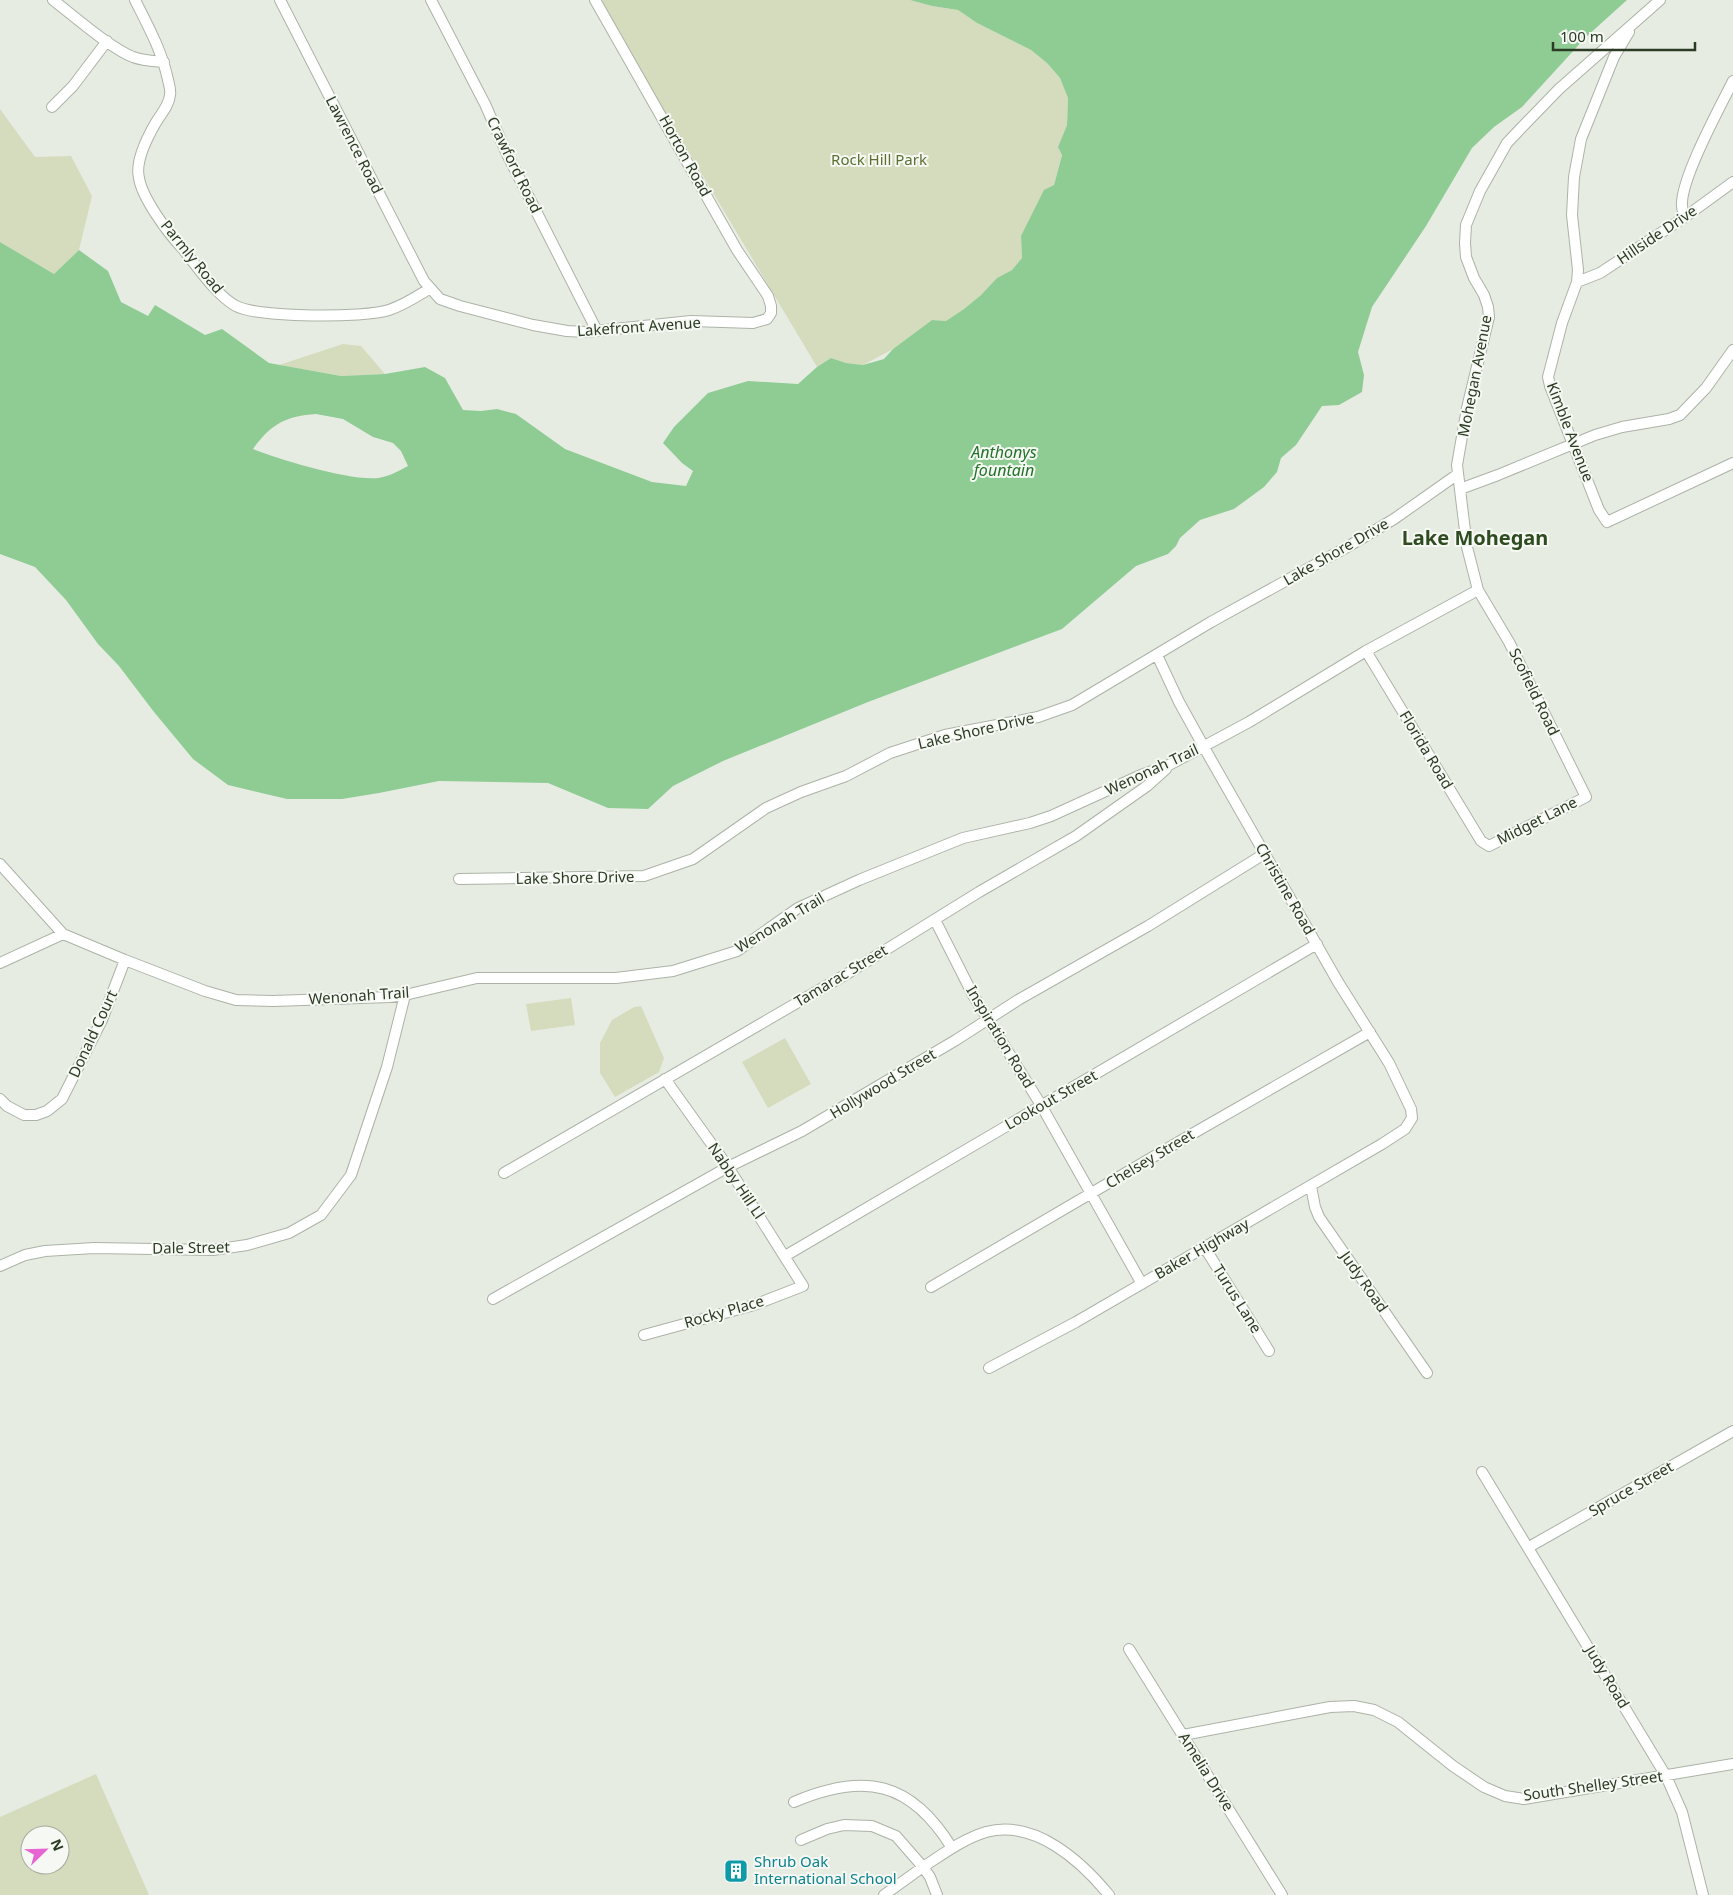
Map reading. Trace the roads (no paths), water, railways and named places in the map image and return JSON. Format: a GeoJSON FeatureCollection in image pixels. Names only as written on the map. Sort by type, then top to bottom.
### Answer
{"type":"FeatureCollection","features":[{"type":"Feature","properties":{"kind":"street"},"geometry":{"type":"LineString","coordinates":[[53,0],[131,56],[147,61],[164,62]]}},
{"type":"Feature","properties":{"kind":"street","name":"Parmly Road"},"geometry":{"type":"LineString","coordinates":[[135,0],[158,44],[171,93],[169,102],[155,125],[143,152],[138,170],[139,179],[146,197],[171,236],[228,300],[248,310],[278,314],[373,314],[404,304],[429,289]]}},
{"type":"Feature","properties":{"kind":"street","name":"Lawrence Road"},"geometry":{"type":"LineString","coordinates":[[280,0],[402,241],[429,289]]}},
{"type":"Feature","properties":{"kind":"street","name":"Crawford Road"},"geometry":{"type":"LineString","coordinates":[[431,0],[485,104],[507,154],[597,331]]}},
{"type":"Feature","properties":{"kind":"street","name":"Horton Road"},"geometry":{"type":"LineString","coordinates":[[595,0],[737,250],[768,296],[772,306],[771,313]]}},
{"type":"Feature","properties":{"kind":"street","name":"Mohegan Avenue"},"geometry":{"type":"LineString","coordinates":[[1478,590],[1467,547],[1457,464],[1467,408],[1489,317],[1484,295],[1474,278],[1466,257],[1466,225],[1480,191],[1507,143],[1560,89],[1660,0]]}},
{"type":"Feature","properties":{"kind":"street","name":"Kimble Avenue"},"geometry":{"type":"LineString","coordinates":[[1633,24],[1614,58],[1581,139],[1574,177],[1572,215],[1578,270],[1577,282],[1562,324],[1548,378],[1599,510],[1608,522],[1733,463]]}},
{"type":"Feature","properties":{"kind":"street"},"geometry":{"type":"LineString","coordinates":[[52,107],[73,86],[107,40]]}},
{"type":"Feature","properties":{"kind":"street"},"geometry":{"type":"LineString","coordinates":[[1685,217],[1682,205],[1686,182],[1733,81]]}},
{"type":"Feature","properties":{"kind":"street","name":"Hillside Drive"},"geometry":{"type":"LineString","coordinates":[[1577,282],[1600,273],[1685,217],[1733,182]]}},
{"type":"Feature","properties":{"kind":"street","name":"Lakefront Avenue"},"geometry":{"type":"LineString","coordinates":[[429,289],[440,299],[460,306],[533,325],[567,331],[597,331],[691,321],[753,323],[767,319],[771,313]]}},
{"type":"Feature","properties":{"kind":"street"},"geometry":{"type":"LineString","coordinates":[[1460,489],[1622,427],[1669,419],[1680,414],[1706,388],[1733,350]]}},
{"type":"Feature","properties":{"kind":"street","name":"Lake Shore Drive"},"geometry":{"type":"LineString","coordinates":[[459,879],[644,876],[693,859],[766,808],[801,792],[846,776],[890,753],[945,735],[981,727],[998,726],[1060,710],[1072,705],[1211,622],[1364,537],[1394,519],[1458,474]]}},
{"type":"Feature","properties":{"kind":"street","name":"Wenonah Trail"},"geometry":{"type":"LineString","coordinates":[[0,864],[63,934],[205,991],[236,1000],[307,1000],[405,995],[477,978],[616,978],[673,972],[737,952],[798,908],[859,880],[964,838],[1030,823],[1051,816],[1140,775],[1170,765],[1249,722],[1366,651],[1478,590]]}},
{"type":"Feature","properties":{"kind":"street","name":"Scofield Road"},"geometry":{"type":"LineString","coordinates":[[1478,590],[1509,642],[1586,797]]}},
{"type":"Feature","properties":{"kind":"street","name":"Florida Road"},"geometry":{"type":"LineString","coordinates":[[1366,651],[1481,841],[1489,846]]}},
{"type":"Feature","properties":{"kind":"street","name":"Christine Road"},"geometry":{"type":"LineString","coordinates":[[1157,655],[1179,702],[1264,854],[1389,1063],[1411,1109],[1412,1118],[1410,1123]]}},
{"type":"Feature","properties":{"kind":"street","name":"Tamarac Street"},"geometry":{"type":"LineString","coordinates":[[504,1173],[850,972],[1076,836],[1147,786],[1170,765]]}},
{"type":"Feature","properties":{"kind":"street","name":"Midget Lane"},"geometry":{"type":"LineString","coordinates":[[1489,846],[1586,797]]}},
{"type":"Feature","properties":{"kind":"street","name":"Hollywood Street"},"geometry":{"type":"LineString","coordinates":[[493,1299],[728,1167],[802,1131],[956,1040],[1018,1000],[1148,926],[1264,854]]}},
{"type":"Feature","properties":{"kind":"street","name":"Inspiration Road"},"geometry":{"type":"LineString","coordinates":[[934,920],[973,994],[1041,1105],[1142,1284]]}},
{"type":"Feature","properties":{"kind":"street"},"geometry":{"type":"LineString","coordinates":[[0,963],[63,934]]}},
{"type":"Feature","properties":{"kind":"street","name":"Lookout Street"},"geometry":{"type":"LineString","coordinates":[[785,1256],[1317,944]]}},
{"type":"Feature","properties":{"kind":"street","name":"Donald Court"},"geometry":{"type":"LineString","coordinates":[[0,1099],[7,1106],[24,1115],[36,1115],[56,1105],[62,1099],[102,1020],[125,960]]}},
{"type":"Feature","properties":{"kind":"street","name":"Dale Street"},"geometry":{"type":"LineString","coordinates":[[0,1266],[25,1255],[45,1251],[94,1248],[213,1250],[247,1245],[288,1233],[321,1215],[351,1175],[387,1067],[405,995]]}},
{"type":"Feature","properties":{"kind":"street","name":"Chelsey Street"},"geometry":{"type":"LineString","coordinates":[[931,1288],[1370,1032]]}},
{"type":"Feature","properties":{"kind":"street","name":"Nabby Hill Ll"},"geometry":{"type":"LineString","coordinates":[[664,1079],[728,1167],[803,1286]]}},
{"type":"Feature","properties":{"kind":"street","name":"Baker Highway"},"geometry":{"type":"LineString","coordinates":[[989,1368],[1205,1248],[1405,1130],[1410,1123]]}},
{"type":"Feature","properties":{"kind":"street","name":"Judy Road"},"geometry":{"type":"LineString","coordinates":[[1311,1186],[1315,1207],[1319,1216],[1427,1373]]}},
{"type":"Feature","properties":{"kind":"street","name":"Turus Lane"},"geometry":{"type":"LineString","coordinates":[[1205,1248],[1269,1351]]}},
{"type":"Feature","properties":{"kind":"street","name":"Rocky Place"},"geometry":{"type":"LineString","coordinates":[[644,1335],[754,1305],[803,1286]]}},
{"type":"Feature","properties":{"kind":"street","name":"Spruce Street"},"geometry":{"type":"LineString","coordinates":[[1529,1547],[1733,1431]]}},
{"type":"Feature","properties":{"kind":"street","name":"Judy Road"},"geometry":{"type":"LineString","coordinates":[[1482,1472],[1666,1776],[1682,1812],[1703,1895]]}},
{"type":"Feature","properties":{"kind":"street","name":"Amelia Drive"},"geometry":{"type":"LineString","coordinates":[[1130,1649],[1282,1895]]}},
{"type":"Feature","properties":{"kind":"street","name":"South Shelley Street"},"geometry":{"type":"LineString","coordinates":[[1183,1736],[1330,1708],[1354,1706],[1374,1710],[1398,1722],[1484,1787],[1505,1796],[1524,1799],[1733,1764]]}},
{"type":"Feature","properties":{"kind":"street"},"geometry":{"type":"LineString","coordinates":[[794,1802],[817,1792],[837,1787],[854,1785],[880,1788],[893,1792],[915,1804],[940,1829],[952,1848]]}},
{"type":"Feature","properties":{"kind":"street"},"geometry":{"type":"LineString","coordinates":[[801,1840],[827,1829],[844,1826],[872,1826],[896,1836],[930,1877],[937,1895]]}},
{"type":"Feature","properties":{"kind":"street"},"geometry":{"type":"LineString","coordinates":[[884,1895],[923,1867],[970,1838],[988,1832],[1006,1830],[1026,1833],[1050,1843],[1090,1872],[1110,1895]]}},
{"type":"Feature","properties":{"kind":"water","name":"Anthonys fountain"},"geometry":{"type":"Polygon","coordinates":[[[910,0],[1627,0],[1586,37],[1522,107],[1494,127],[1472,148],[1426,226],[1372,307],[1358,352],[1364,375],[1362,392],[1339,405],[1322,406],[1296,445],[1281,458],[1277,472],[1264,487],[1234,509],[1200,520],[1180,538],[1176,546],[1168,554],[1136,566],[1062,629],[868,702],[723,761],[673,786],[648,809],[608,808],[548,783],[439,781],[342,799],[287,799],[228,785],[193,759],[119,666],[98,644],[66,600],[35,567],[0,554],[0,242],[54,274],[79,250],[108,271],[121,302],[148,316],[155,305],[205,335],[222,329],[269,363],[341,376],[385,374],[425,367],[445,378],[463,410],[481,411],[497,409],[516,414],[565,449],[652,482],[686,486],[693,471],[682,463],[663,443],[674,427],[708,393],[748,381],[798,384],[817,367],[831,358],[846,363],[863,365],[884,359],[893,349],[932,320],[946,321],[964,309],[997,278],[1012,270],[1022,258],[1021,236],[1044,190],[1054,185],[1062,155],[1058,147],[1067,125],[1068,98],[1060,78],[1047,63],[1031,50],[977,23],[958,10],[910,0]],[[316,414],[288,419],[266,433],[253,449],[280,459],[356,477],[383,477],[408,466],[401,451],[393,443],[373,437],[343,419],[316,414]]]}},
{"type":"Feature","properties":{"kind":"place","name":"Shrub Oak International School"},"geometry":{"type":"Point","coordinates":[736,1871]}},
{"type":"Feature","properties":{"kind":"district","name":"Lake Mohegan"},"geometry":{"type":"Point","coordinates":[1475,538]}},
{"type":"Feature","properties":{"kind":"park label","name":"Rock Hill Park"},"geometry":{"type":"Point","coordinates":[879,160]}}]}
